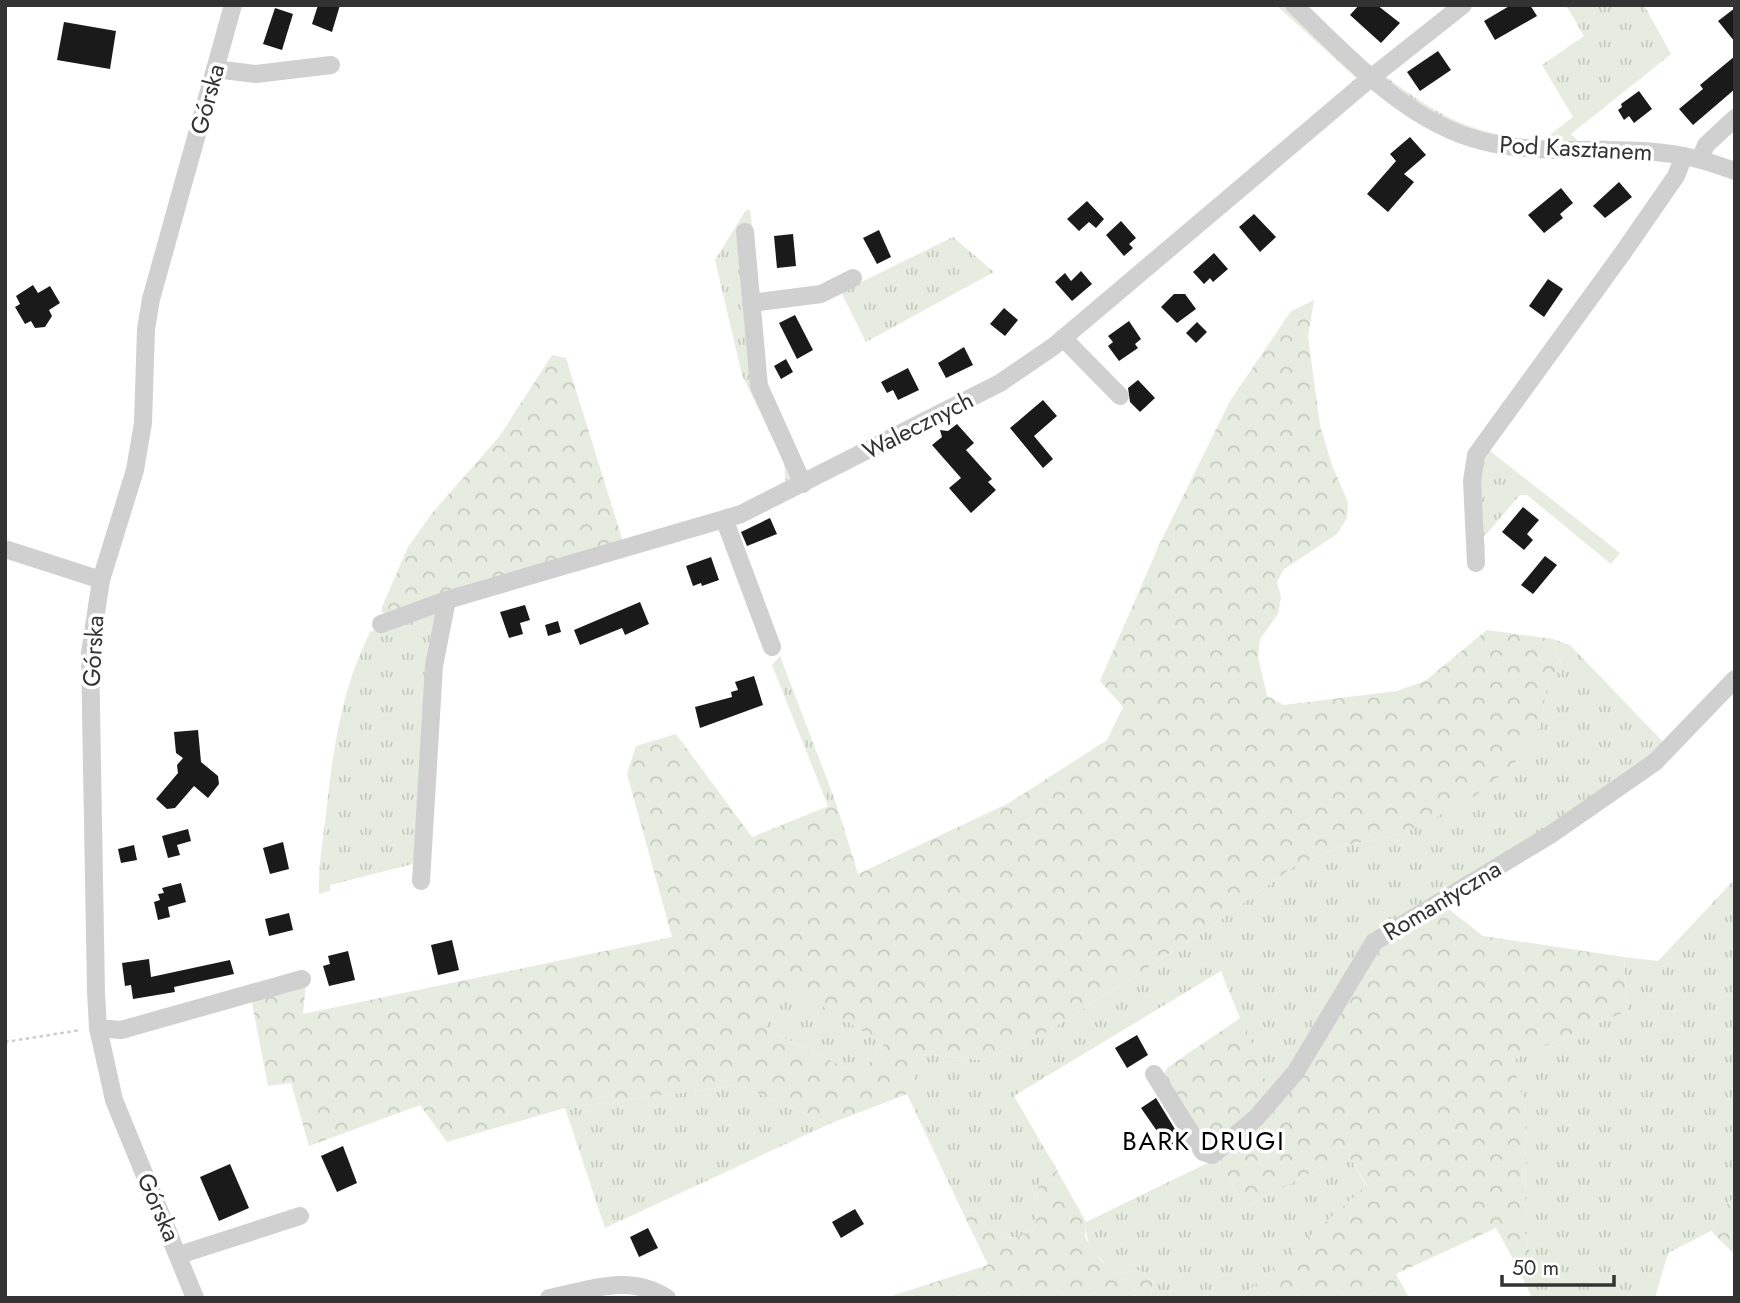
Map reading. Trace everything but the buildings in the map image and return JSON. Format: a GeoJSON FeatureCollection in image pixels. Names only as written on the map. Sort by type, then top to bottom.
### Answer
{"type":"FeatureCollection","features":[{"type":"Feature","properties":{"kind":"street","name":"Górska"},"geometry":{"type":"LineString","coordinates":[[195,1298],[114,1100],[98,1028],[89,653],[101,580],[135,470],[143,423],[143,361],[151,299],[233,5]]}},
{"type":"Feature","properties":{"kind":"street","name":"Pod Kasztanem"},"geometry":{"type":"LineString","coordinates":[[1294,5],[1371,77],[1421,114],[1480,141],[1539,149],[1692,158],[1735,171]]}},
{"type":"Feature","properties":{"kind":"street","name":"Walecznych"},"geometry":{"type":"LineString","coordinates":[[381,624],[447,600],[725,521],[1000,383],[1063,338],[1371,77],[1463,5]]}},
{"type":"Feature","properties":{"kind":"street"},"geometry":{"type":"LineString","coordinates":[[215,69],[256,74],[331,65]]}},
{"type":"Feature","properties":{"kind":"street"},"geometry":{"type":"LineString","coordinates":[[1476,563],[1472,481],[1476,455],[1622,254],[1675,176],[1735,118]]}},
{"type":"Feature","properties":{"kind":"street"},"geometry":{"type":"LineString","coordinates":[[745,232],[759,386],[803,484]]}},
{"type":"Feature","properties":{"kind":"street"},"geometry":{"type":"LineString","coordinates":[[751,303],[821,294],[853,278]]}},
{"type":"Feature","properties":{"kind":"street"},"geometry":{"type":"LineString","coordinates":[[1063,338],[1119,396]]}},
{"type":"Feature","properties":{"kind":"street"},"geometry":{"type":"LineString","coordinates":[[725,521],[772,647]]}},
{"type":"Feature","properties":{"kind":"street"},"geometry":{"type":"LineString","coordinates":[[5,549],[101,580]]}},
{"type":"Feature","properties":{"kind":"street"},"geometry":{"type":"LineString","coordinates":[[421,881],[433,666],[447,600]]}},
{"type":"Feature","properties":{"kind":"street","name":"Romantyczna"},"geometry":{"type":"LineString","coordinates":[[1154,1074],[1203,1152],[1212,1156],[1256,1118],[1295,1073],[1374,942],[1550,835],[1655,762],[1735,679]]}},
{"type":"Feature","properties":{"kind":"street"},"geometry":{"type":"LineString","coordinates":[[98,1028],[121,1030],[302,979]]}},
{"type":"Feature","properties":{"kind":"street"},"geometry":{"type":"LineString","coordinates":[[179,1255],[300,1216]]}},
{"type":"Feature","properties":{"kind":"street"},"geometry":{"type":"LineString","coordinates":[[549,1298],[636,1283],[667,1298]]}},
{"type":"Feature","properties":{"kind":"path"},"geometry":{"type":"LineString","coordinates":[[5,1042],[98,1028]]}},
{"type":"Feature","properties":{"kind":"green space"},"geometry":{"type":"Polygon","coordinates":[[[1276,5],[1286,5],[1361,78],[1164,242],[1356,78],[1276,5]]]}},
{"type":"Feature","properties":{"kind":"green space"},"geometry":{"type":"Polygon","coordinates":[[[1566,5],[1644,5],[1671,54],[1571,134],[1578,141],[1608,140],[1602,145],[1524,142],[1482,135],[1431,110],[1383,79],[1385,76],[1423,103],[1458,122],[1496,134],[1542,141],[1573,117],[1542,65],[1584,36],[1566,5]]]}},
{"type":"Feature","properties":{"kind":"green space"},"geometry":{"type":"Polygon","coordinates":[[[746,210],[750,210],[752,226],[742,228],[755,387],[792,470],[792,483],[723,516],[624,545],[623,542],[722,513],[786,485],[784,462],[742,375],[715,260],[746,210]]]}},
{"type":"Feature","properties":{"kind":"green space"},"geometry":{"type":"Polygon","coordinates":[[[953,237],[994,272],[866,342],[841,292],[953,237]]]}},
{"type":"Feature","properties":{"kind":"green space"},"geometry":{"type":"Polygon","coordinates":[[[1314,300],[1308,337],[1320,425],[1332,465],[1348,502],[1347,518],[1337,534],[1283,570],[1277,582],[1281,597],[1278,614],[1260,639],[1258,657],[1267,696],[1284,705],[1397,691],[1425,681],[1487,630],[1553,639],[1562,669],[1548,681],[1540,726],[1513,765],[1470,800],[1402,834],[1343,846],[1293,867],[1209,928],[1047,1032],[982,1060],[923,1054],[907,1094],[829,1124],[739,1085],[565,1108],[447,1142],[420,1105],[309,1146],[291,1083],[268,1086],[251,998],[306,983],[303,1014],[672,937],[627,774],[636,746],[676,734],[752,837],[836,803],[858,874],[1009,803],[1107,740],[1123,707],[1100,681],[1159,545],[1230,401],[1291,311],[1314,300]],[[789,986],[764,1028],[860,1075],[884,1044],[789,986]]]}},
{"type":"Feature","properties":{"kind":"green space"},"geometry":{"type":"Polygon","coordinates":[[[552,355],[566,358],[624,545],[387,616],[381,611],[382,607],[408,547],[433,512],[499,437],[552,355]]]}},
{"type":"Feature","properties":{"kind":"green space"},"geometry":{"type":"Polygon","coordinates":[[[1485,447],[1620,553],[1611,564],[1527,495],[1520,495],[1484,537],[1485,552],[1480,546],[1474,482],[1485,447]]]}},
{"type":"Feature","properties":{"kind":"green space"},"geometry":{"type":"Polygon","coordinates":[[[441,605],[417,863],[330,885],[330,891],[319,894],[321,854],[335,744],[345,698],[360,654],[370,632],[441,605]]]}},
{"type":"Feature","properties":{"kind":"green space"},"geometry":{"type":"Polygon","coordinates":[[[1553,639],[1570,645],[1668,747],[1608,791],[1381,930],[1291,1070],[1271,1096],[1221,971],[1014,1096],[1057,1170],[1040,1181],[1035,1228],[1018,1237],[1002,1238],[985,1226],[976,1211],[961,1209],[907,1094],[923,1054],[982,1060],[1047,1032],[1209,928],[1293,867],[1343,846],[1402,834],[1540,727],[1548,681],[1562,668],[1553,639]]]}},
{"type":"Feature","properties":{"kind":"green space"},"geometry":{"type":"Polygon","coordinates":[[[780,656],[836,803],[828,806],[772,665],[780,656]]]}},
{"type":"Feature","properties":{"kind":"green space"},"geometry":{"type":"Polygon","coordinates":[[[1735,879],[1735,1197],[1720,1210],[1711,1231],[1668,1253],[1655,1298],[1532,1298],[1518,1268],[1537,1262],[1528,1248],[1525,1232],[1526,1112],[1512,1060],[1627,1011],[1624,957],[1658,961],[1735,879]]]}},
{"type":"Feature","properties":{"kind":"green space"},"geometry":{"type":"Polygon","coordinates":[[[1442,904],[1483,936],[1624,957],[1627,1011],[1512,1060],[1526,1112],[1525,1232],[1528,1248],[1537,1262],[1518,1268],[1496,1228],[1396,1274],[1409,1298],[1240,1298],[1367,1185],[1347,1153],[1245,1208],[1218,1158],[1259,1121],[1377,944],[1442,904]]]}},
{"type":"Feature","properties":{"kind":"green space"},"geometry":{"type":"Polygon","coordinates":[[[789,985],[885,1043],[860,1075],[764,1028],[789,985]]]}},
{"type":"Feature","properties":{"kind":"green space"},"geometry":{"type":"Polygon","coordinates":[[[1242,1017],[1271,1096],[1211,1148],[1162,1077],[1168,1067],[1242,1017]]]}},
{"type":"Feature","properties":{"kind":"green space"},"geometry":{"type":"Polygon","coordinates":[[[739,1085],[829,1124],[605,1228],[565,1108],[739,1085]]]}},
{"type":"Feature","properties":{"kind":"green space"},"geometry":{"type":"Polygon","coordinates":[[[1347,1153],[1367,1186],[1240,1298],[1150,1298],[1154,1282],[1138,1270],[1118,1274],[1099,1258],[1087,1238],[1086,1222],[1218,1158],[1245,1208],[1347,1153]]]}},
{"type":"Feature","properties":{"kind":"green space"},"geometry":{"type":"Polygon","coordinates":[[[1057,1170],[1086,1222],[1085,1237],[1100,1260],[1118,1274],[1138,1270],[1154,1282],[1150,1298],[885,1298],[988,1265],[961,1209],[976,1211],[985,1226],[1002,1238],[1018,1237],[1035,1228],[1040,1181],[1057,1170]]]}},
{"type":"Feature","properties":{"kind":"green space"},"geometry":{"type":"Polygon","coordinates":[[[1735,1197],[1735,1255],[1711,1231],[1720,1210],[1735,1197]]]}},
{"type":"Feature","properties":{"kind":"district","name":"BARK DRUGI"},"geometry":{"type":"Point","coordinates":[1204,1141]}}]}
